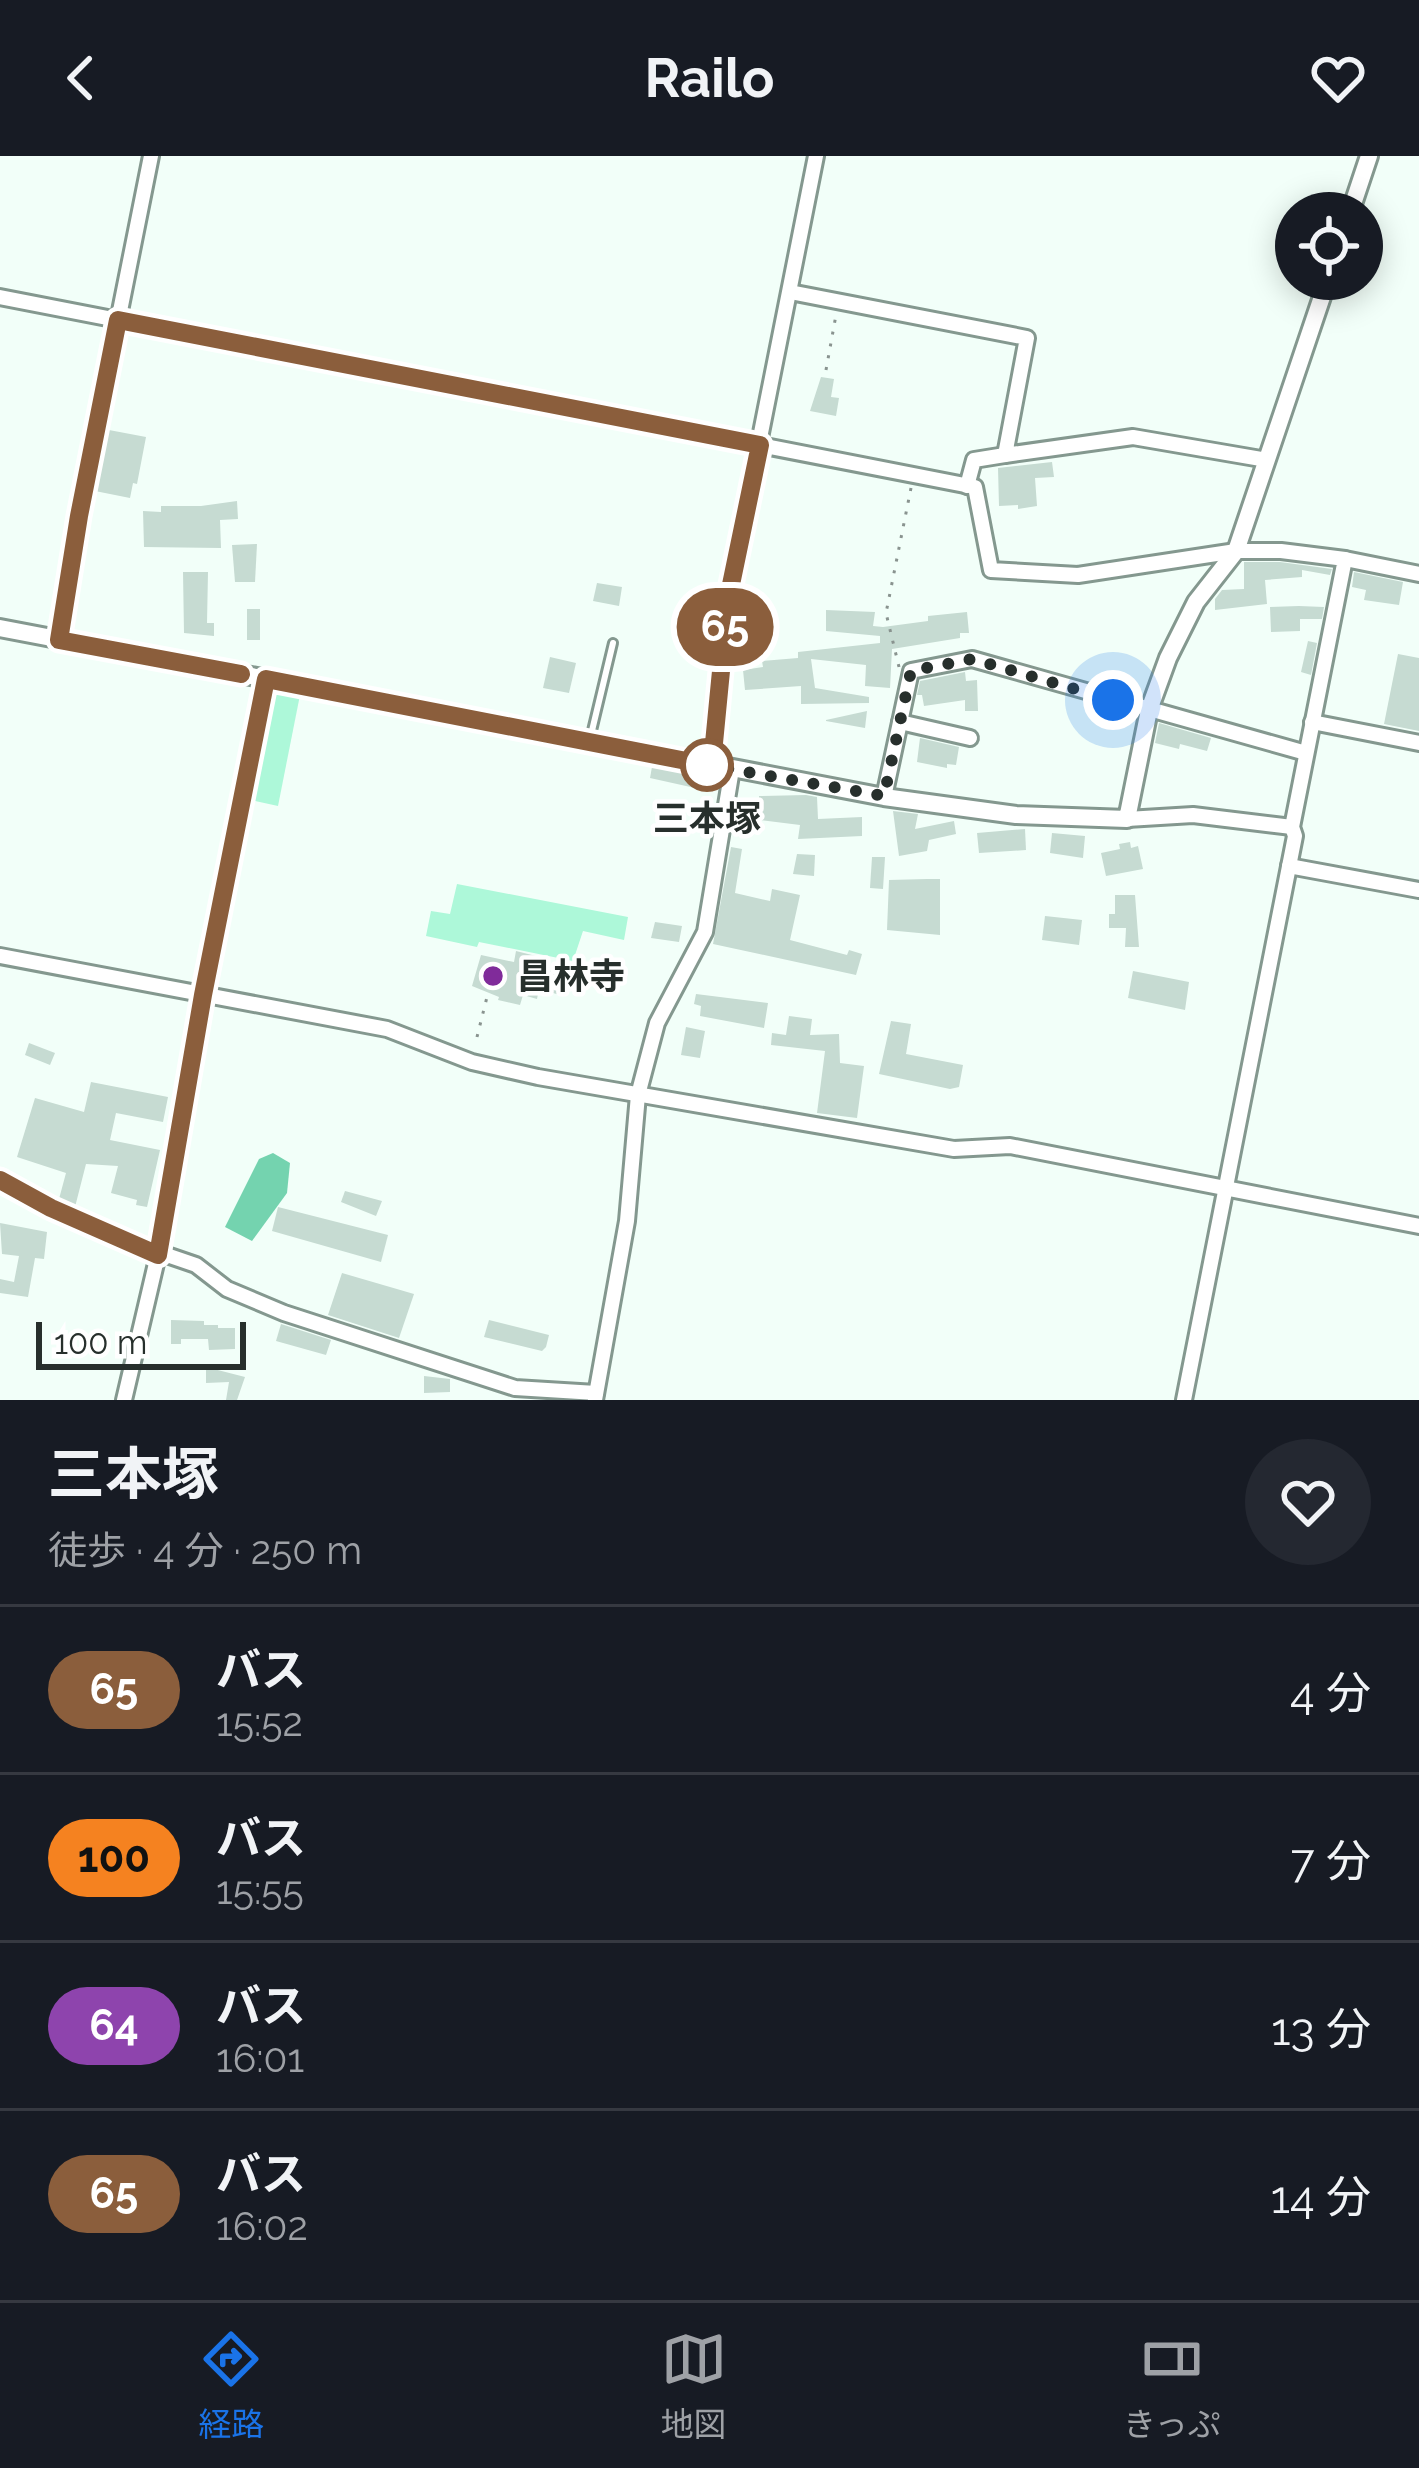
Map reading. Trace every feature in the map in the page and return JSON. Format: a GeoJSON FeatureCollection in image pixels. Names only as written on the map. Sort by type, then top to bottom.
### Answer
{"type":"FeatureCollection","features":[{"type":"Feature","properties":{"kind":"street"},"geometry":{"type":"LineString","coordinates":[[59,640],[151,156]]}},
{"type":"Feature","properties":{"kind":"street"},"geometry":{"type":"LineString","coordinates":[[707,765],[714,743],[728,599],[816,156]]}},
{"type":"Feature","properties":{"kind":"street"},"geometry":{"type":"LineString","coordinates":[[1357,192],[1369,156]]}},
{"type":"Feature","properties":{"kind":"street"},"geometry":{"type":"LineString","coordinates":[[790,292],[1027,338],[1005,455]]}},
{"type":"Feature","properties":{"kind":"street"},"geometry":{"type":"LineString","coordinates":[[0,297],[975,487],[991,569],[1078,575],[1236,551],[1281,550],[1419,574]]}},
{"type":"Feature","properties":{"kind":"street"},"geometry":{"type":"LineString","coordinates":[[1127,819],[1149,710],[1168,658],[1196,602],[1236,551],[1321,300]]}},
{"type":"Feature","properties":{"kind":"street"},"geometry":{"type":"LineString","coordinates":[[967,486],[974,460],[1133,437],[1267,460]]}},
{"type":"Feature","properties":{"kind":"street"},"geometry":{"type":"LineString","coordinates":[[1184,1400],[1345,559]]}},
{"type":"Feature","properties":{"kind":"street"},"geometry":{"type":"LineString","coordinates":[[0,628],[884,796],[1016,815],[1127,819],[1193,815],[1292,827]]}},
{"type":"Feature","properties":{"kind":"street"},"geometry":{"type":"LineString","coordinates":[[884,796],[911,671],[972,659],[1306,753]]}},
{"type":"Feature","properties":{"kind":"street"},"geometry":{"type":"LineString","coordinates":[[124,1400],[158,1255],[203,995],[266,679]]}},
{"type":"Feature","properties":{"kind":"street"},"geometry":{"type":"LineString","coordinates":[[900,722],[970,737]]}},
{"type":"Feature","properties":{"kind":"street"},"geometry":{"type":"LineString","coordinates":[[1312,722],[1419,742]]}},
{"type":"Feature","properties":{"kind":"street"},"geometry":{"type":"LineString","coordinates":[[0,1180],[158,1255],[196,1265],[227,1289],[284,1313],[515,1388],[596,1396],[627,1221],[638,1095],[657,1023],[705,932],[732,769]]}},
{"type":"Feature","properties":{"kind":"street"},"geometry":{"type":"LineString","coordinates":[[1289,866],[1419,890]]}},
{"type":"Feature","properties":{"kind":"street"},"geometry":{"type":"LineString","coordinates":[[0,956],[387,1029],[472,1061],[638,1095],[954,1149],[1010,1146],[1419,1226]]}},
{"type":"Feature","properties":{"kind":"lane"},"geometry":{"type":"LineString","coordinates":[[590,742],[613,643]]}},
{"type":"Feature","properties":{"kind":"path"},"geometry":{"type":"LineString","coordinates":[[826,370],[839,302]]}},
{"type":"Feature","properties":{"kind":"path"},"geometry":{"type":"LineString","coordinates":[[910,676],[898,666],[886,614],[913,475]]}},
{"type":"Feature","properties":{"kind":"path"},"geometry":{"type":"LineString","coordinates":[[680,632],[724,640]]}},
{"type":"Feature","properties":{"kind":"path"},"geometry":{"type":"LineString","coordinates":[[477,1036],[487,997]]}},
{"type":"Feature","properties":{"kind":"green space"},"geometry":{"type":"Polygon","coordinates":[[[275,691],[300,695],[278,806],[250,800],[275,691]]]}},
{"type":"Feature","properties":{"kind":"green space"},"geometry":{"type":"Polygon","coordinates":[[[457,884],[628,917],[624,940],[583,931],[573,961],[426,936],[431,911],[450,914],[457,884]]]}},
{"type":"Feature","properties":{"kind":"green space"},"geometry":{"type":"Polygon","coordinates":[[[273,1153],[290,1163],[287,1193],[252,1241],[225,1227],[259,1159],[273,1153]]]}},
{"type":"Feature","properties":{"kind":"building"},"geometry":{"type":"Polygon","coordinates":[[[821,377],[834,379],[831,397],[839,398],[836,416],[810,411],[821,377]]]}},
{"type":"Feature","properties":{"kind":"building"},"geometry":{"type":"Polygon","coordinates":[[[109,430],[146,437],[130,498],[95,491],[109,430]]]}},
{"type":"Feature","properties":{"kind":"building"},"geometry":{"type":"Polygon","coordinates":[[[1052,462],[1054,477],[1035,478],[1037,506],[999,506],[998,468],[1052,462]]]}},
{"type":"Feature","properties":{"kind":"building"},"geometry":{"type":"Polygon","coordinates":[[[237,501],[238,519],[220,520],[221,548],[144,547],[143,511],[237,501]]]}},
{"type":"Feature","properties":{"kind":"building"},"geometry":{"type":"Polygon","coordinates":[[[257,544],[255,582],[235,582],[232,545],[257,544]]]}},
{"type":"Feature","properties":{"kind":"building"},"geometry":{"type":"Polygon","coordinates":[[[1244,562],[1332,569],[1330,575],[1302,570],[1302,577],[1265,580],[1267,604],[1215,610],[1215,599],[1222,590],[1244,589],[1244,562]]]}},
{"type":"Feature","properties":{"kind":"building"},"geometry":{"type":"Polygon","coordinates":[[[183,572],[208,572],[207,623],[214,623],[214,636],[184,633],[183,572]]]}},
{"type":"Feature","properties":{"kind":"building"},"geometry":{"type":"Polygon","coordinates":[[[1354,572],[1403,582],[1399,605],[1364,600],[1366,590],[1352,587],[1354,572]]]}},
{"type":"Feature","properties":{"kind":"building"},"geometry":{"type":"Polygon","coordinates":[[[597,583],[622,587],[619,606],[593,601],[597,583]]]}},
{"type":"Feature","properties":{"kind":"building"},"geometry":{"type":"Polygon","coordinates":[[[1270,607],[1324,607],[1322,619],[1300,619],[1300,631],[1271,632],[1270,607]]]}},
{"type":"Feature","properties":{"kind":"building"},"geometry":{"type":"Polygon","coordinates":[[[247,609],[260,609],[260,640],[247,640],[247,609]]]}},
{"type":"Feature","properties":{"kind":"building"},"geometry":{"type":"Polygon","coordinates":[[[826,610],[875,612],[873,626],[883,627],[967,612],[969,633],[892,649],[890,688],[865,686],[866,665],[811,659],[815,688],[869,697],[869,703],[801,704],[801,686],[745,690],[743,670],[763,667],[762,661],[880,643],[880,636],[826,631],[826,610]]]}},
{"type":"Feature","properties":{"kind":"building"},"geometry":{"type":"Polygon","coordinates":[[[1308,641],[1317,643],[1311,675],[1301,672],[1308,641]]]}},
{"type":"Feature","properties":{"kind":"building"},"geometry":{"type":"Polygon","coordinates":[[[1398,654],[1419,658],[1419,731],[1384,724],[1398,654]]]}},
{"type":"Feature","properties":{"kind":"building"},"geometry":{"type":"Polygon","coordinates":[[[550,657],[576,663],[569,693],[543,688],[550,657]]]}},
{"type":"Feature","properties":{"kind":"building"},"geometry":{"type":"Polygon","coordinates":[[[965,672],[966,681],[977,680],[978,711],[965,711],[965,700],[924,706],[922,695],[917,695],[920,681],[965,672]]]}},
{"type":"Feature","properties":{"kind":"building"},"geometry":{"type":"Polygon","coordinates":[[[867,711],[865,728],[826,721],[826,720],[867,711]]]}},
{"type":"Feature","properties":{"kind":"building"},"geometry":{"type":"Polygon","coordinates":[[[1159,723],[1211,738],[1207,751],[1155,743],[1159,723]]]}},
{"type":"Feature","properties":{"kind":"building"},"geometry":{"type":"Polygon","coordinates":[[[920,738],[959,747],[956,765],[947,764],[947,768],[917,762],[920,738]]]}},
{"type":"Feature","properties":{"kind":"building"},"geometry":{"type":"Polygon","coordinates":[[[652,767],[698,776],[695,788],[650,778],[652,767]]]}},
{"type":"Feature","properties":{"kind":"building"},"geometry":{"type":"Polygon","coordinates":[[[759,796],[817,797],[818,819],[862,817],[862,836],[798,839],[800,825],[759,820],[759,796]]]}},
{"type":"Feature","properties":{"kind":"building"},"geometry":{"type":"Polygon","coordinates":[[[893,811],[918,814],[915,829],[954,821],[956,834],[929,840],[927,851],[899,856],[893,811]]]}},
{"type":"Feature","properties":{"kind":"building"},"geometry":{"type":"Polygon","coordinates":[[[1025,829],[1026,850],[979,853],[977,833],[1025,829]]]}},
{"type":"Feature","properties":{"kind":"building"},"geometry":{"type":"Polygon","coordinates":[[[1052,833],[1085,836],[1083,858],[1050,853],[1052,833]]]}},
{"type":"Feature","properties":{"kind":"building"},"geometry":{"type":"Polygon","coordinates":[[[1130,842],[1131,848],[1138,846],[1143,869],[1106,876],[1101,853],[1130,842]]]}},
{"type":"Feature","properties":{"kind":"building"},"geometry":{"type":"Polygon","coordinates":[[[731,847],[742,849],[735,893],[770,901],[772,889],[800,895],[790,940],[847,955],[849,950],[862,954],[856,975],[713,944],[731,847]]]}},
{"type":"Feature","properties":{"kind":"building"},"geometry":{"type":"Polygon","coordinates":[[[797,854],[815,855],[814,876],[793,874],[797,854]]]}},
{"type":"Feature","properties":{"kind":"building"},"geometry":{"type":"Polygon","coordinates":[[[872,857],[885,857],[883,889],[870,888],[872,857]]]}},
{"type":"Feature","properties":{"kind":"building"},"geometry":{"type":"Polygon","coordinates":[[[940,879],[940,935],[887,930],[889,880],[940,879]]]}},
{"type":"Feature","properties":{"kind":"building"},"geometry":{"type":"Polygon","coordinates":[[[1115,895],[1135,895],[1139,947],[1125,947],[1126,928],[1109,928],[1115,895]]]}},
{"type":"Feature","properties":{"kind":"building"},"geometry":{"type":"Polygon","coordinates":[[[1045,916],[1082,920],[1079,945],[1042,940],[1045,916]]]}},
{"type":"Feature","properties":{"kind":"building"},"geometry":{"type":"Polygon","coordinates":[[[655,922],[682,926],[679,942],[651,938],[655,922]]]}},
{"type":"Feature","properties":{"kind":"building"},"geometry":{"type":"Polygon","coordinates":[[[516,951],[548,959],[545,969],[565,974],[560,995],[539,989],[537,999],[523,995],[520,1005],[472,986],[481,955],[514,962],[516,951]]]}},
{"type":"Feature","properties":{"kind":"building"},"geometry":{"type":"Polygon","coordinates":[[[1133,971],[1189,982],[1185,1010],[1128,998],[1133,971]]]}},
{"type":"Feature","properties":{"kind":"building"},"geometry":{"type":"Polygon","coordinates":[[[696,994],[768,1003],[764,1028],[700,1016],[701,1006],[694,1004],[696,994]]]}},
{"type":"Feature","properties":{"kind":"building"},"geometry":{"type":"Polygon","coordinates":[[[789,1016],[812,1019],[810,1035],[839,1034],[840,1063],[864,1066],[857,1118],[817,1113],[825,1051],[771,1045],[772,1033],[786,1035],[789,1016]]]}},
{"type":"Feature","properties":{"kind":"building"},"geometry":{"type":"Polygon","coordinates":[[[891,1021],[911,1024],[906,1054],[963,1065],[959,1087],[879,1074],[891,1021]]]}},
{"type":"Feature","properties":{"kind":"building"},"geometry":{"type":"Polygon","coordinates":[[[686,1027],[705,1031],[700,1058],[681,1055],[686,1027]]]}},
{"type":"Feature","properties":{"kind":"building"},"geometry":{"type":"Polygon","coordinates":[[[29,1043],[55,1053],[50,1065],[25,1055],[29,1043]]]}},
{"type":"Feature","properties":{"kind":"building"},"geometry":{"type":"Polygon","coordinates":[[[91,1082],[168,1097],[163,1122],[116,1113],[110,1140],[160,1150],[147,1207],[111,1193],[118,1166],[86,1164],[75,1207],[59,1199],[66,1173],[17,1157],[35,1098],[84,1112],[91,1082]]]}},
{"type":"Feature","properties":{"kind":"building"},"geometry":{"type":"Polygon","coordinates":[[[345,1191],[382,1201],[376,1216],[341,1202],[345,1191]]]}},
{"type":"Feature","properties":{"kind":"building"},"geometry":{"type":"Polygon","coordinates":[[[278,1207],[388,1235],[381,1262],[272,1231],[278,1207]]]}},
{"type":"Feature","properties":{"kind":"building"},"geometry":{"type":"Polygon","coordinates":[[[0,1223],[47,1232],[44,1259],[35,1258],[28,1297],[0,1293],[0,1279],[14,1282],[19,1256],[2,1254],[0,1223]]]}},
{"type":"Feature","properties":{"kind":"building"},"geometry":{"type":"Polygon","coordinates":[[[342,1273],[414,1294],[399,1338],[328,1315],[342,1273]]]}},
{"type":"Feature","properties":{"kind":"building"},"geometry":{"type":"Polygon","coordinates":[[[171,1320],[235,1328],[235,1349],[209,1350],[208,1339],[181,1339],[181,1344],[171,1344],[171,1320]]]}},
{"type":"Feature","properties":{"kind":"building"},"geometry":{"type":"Polygon","coordinates":[[[489,1320],[549,1335],[546,1347],[542,1351],[484,1337],[489,1320]]]}},
{"type":"Feature","properties":{"kind":"building"},"geometry":{"type":"Polygon","coordinates":[[[281,1324],[331,1340],[326,1355],[276,1341],[281,1324]]]}},
{"type":"Feature","properties":{"kind":"building"},"geometry":{"type":"Polygon","coordinates":[[[206,1367],[245,1377],[237,1400],[226,1400],[229,1382],[206,1383],[206,1367]]]}},
{"type":"Feature","properties":{"kind":"building"},"geometry":{"type":"Polygon","coordinates":[[[424,1376],[450,1379],[450,1392],[424,1393],[424,1376]]]}},
{"type":"Feature","properties":{"kind":"bus line","name":"65"},"geometry":{"type":"LineString","coordinates":[[0,1180],[158,1255],[203,995],[266,679],[707,765],[714,743],[728,599],[760,445],[118,320],[59,640],[241,674]]}},
{"type":"Feature","properties":{"kind":"place","name":"三本塚"},"geometry":{"type":"Point","coordinates":[707,765]}},
{"type":"Feature","properties":{"kind":"place","name":"昌林寺"},"geometry":{"type":"Point","coordinates":[493,976]}},
{"type":"Feature","properties":{"kind":"route"},"geometry":{"type":"LineString","coordinates":[[707,765],[884,796],[911,671],[972,659],[1113,700]]}}]}
